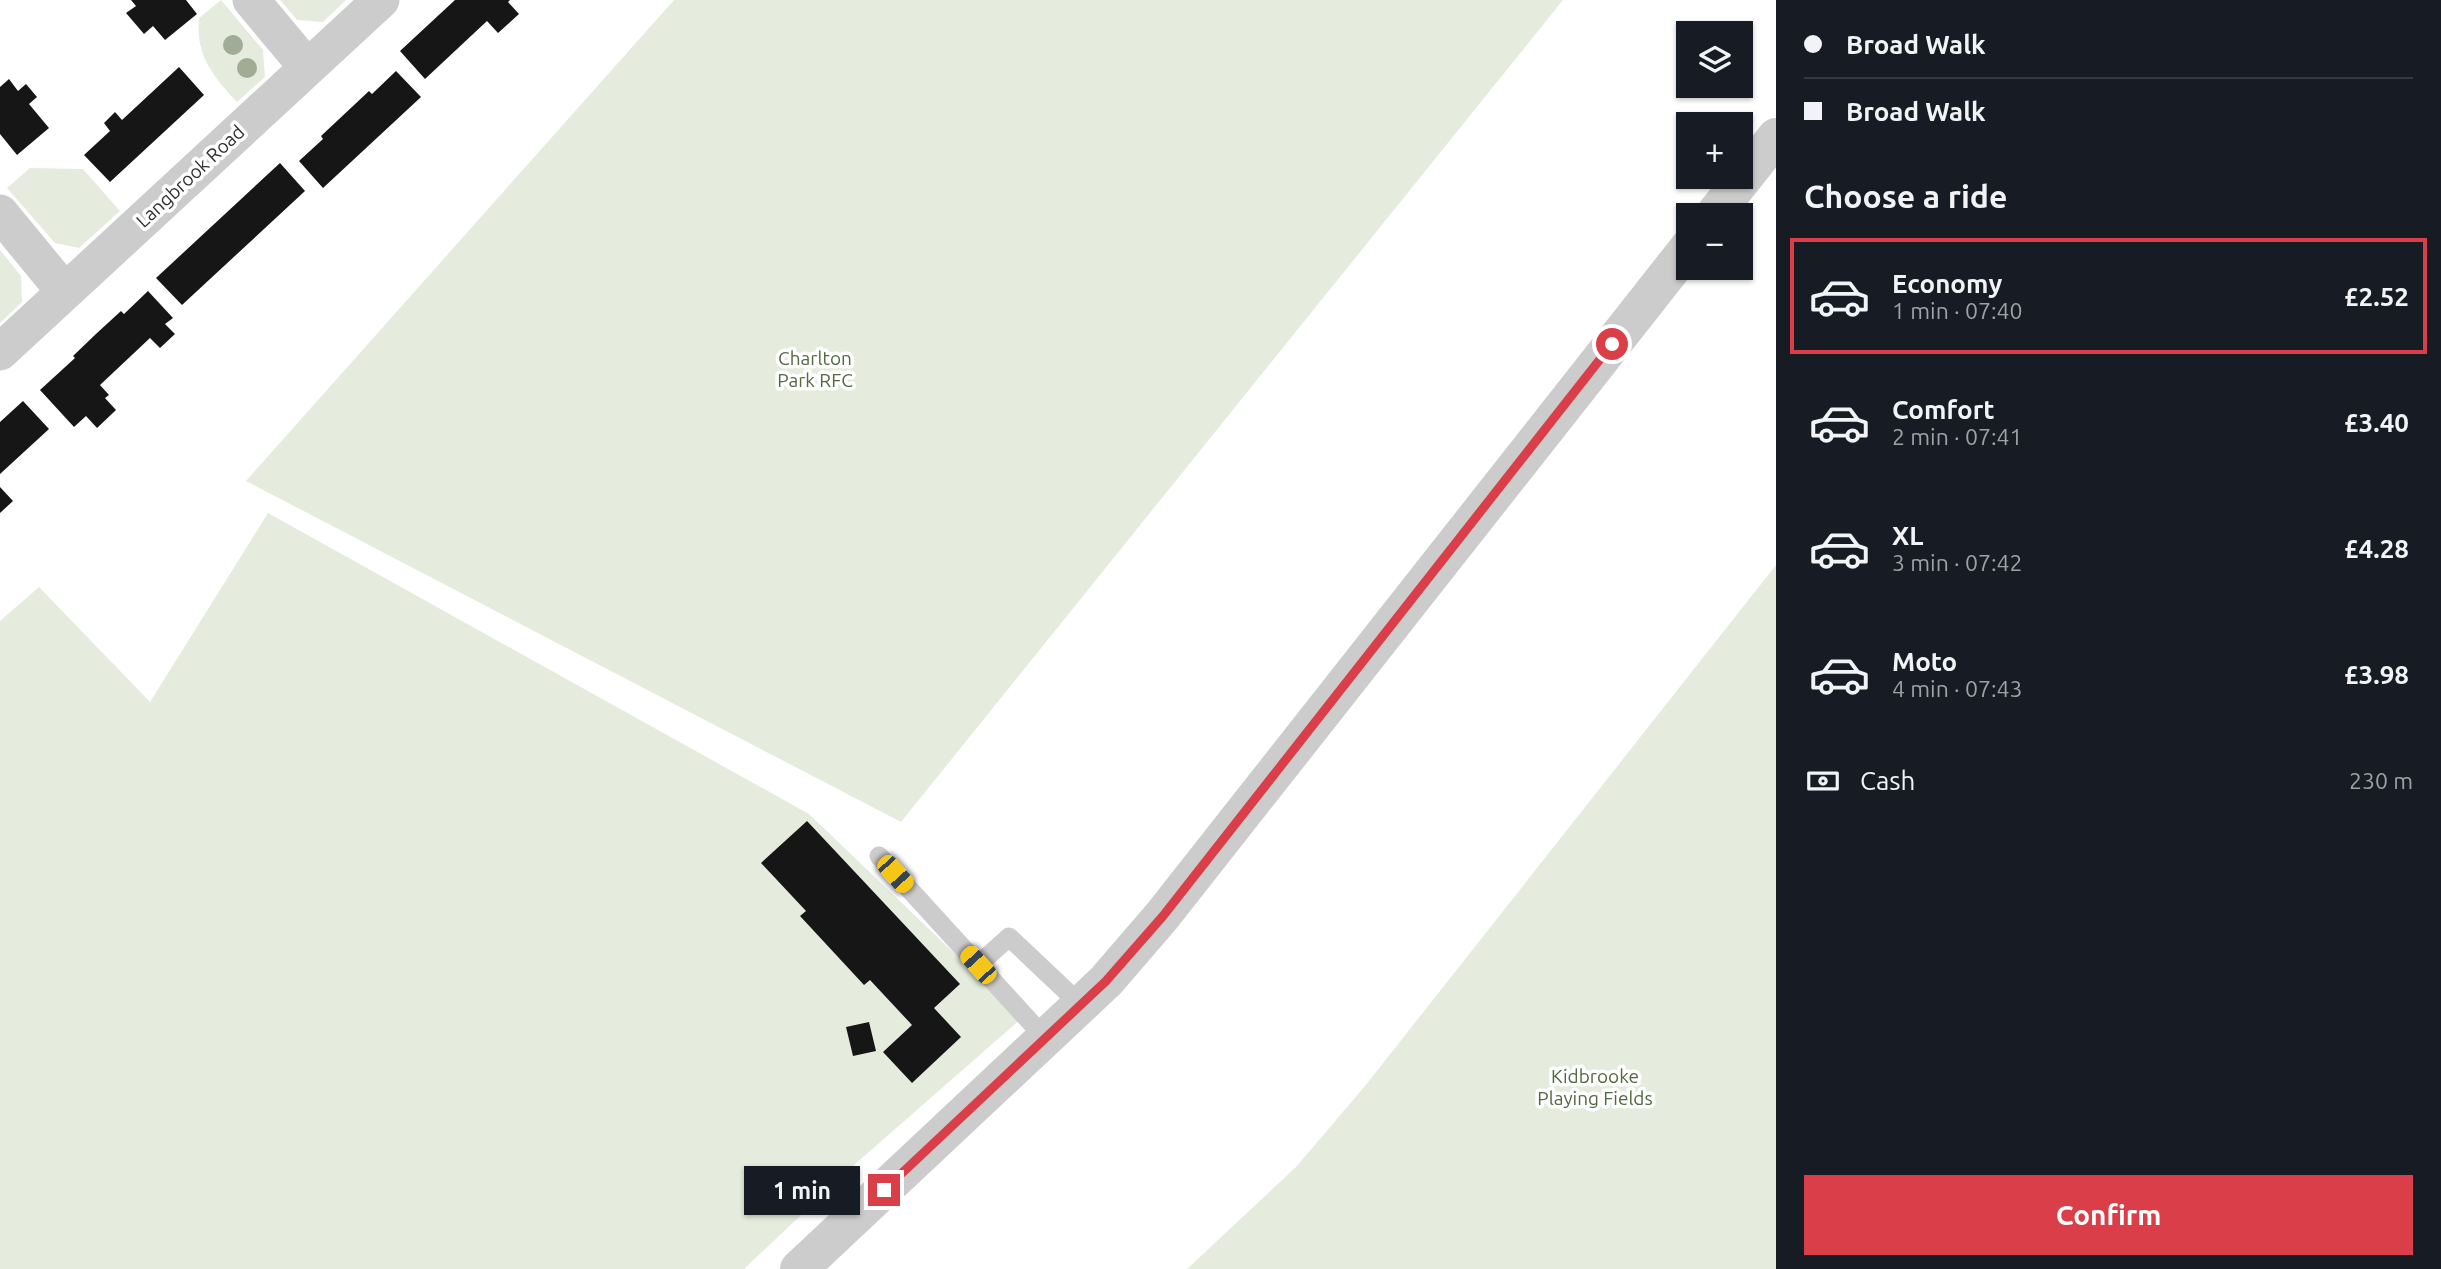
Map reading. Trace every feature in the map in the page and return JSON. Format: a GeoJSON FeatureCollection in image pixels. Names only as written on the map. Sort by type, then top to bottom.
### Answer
{"type":"FeatureCollection","features":[{"type":"Feature","properties":{"kind":"street"},"geometry":{"type":"LineString","coordinates":[[251,0],[307,67]]}},
{"type":"Feature","properties":{"kind":"street","name":"Langbrook Road"},"geometry":{"type":"LineString","coordinates":[[0,352],[381,0]]}},
{"type":"Feature","properties":{"kind":"street"},"geometry":{"type":"LineString","coordinates":[[1724,203],[1776,137]]}},
{"type":"Feature","properties":{"kind":"street"},"geometry":{"type":"LineString","coordinates":[[0,213],[65,292]]}},
{"type":"Feature","properties":{"kind":"street"},"geometry":{"type":"LineString","coordinates":[[799,1269],[1106,981],[1163,916],[1676,264]]}},
{"type":"Feature","properties":{"kind":"lane"},"geometry":{"type":"LineString","coordinates":[[879,856],[1045,1038]]}},
{"type":"Feature","properties":{"kind":"lane"},"geometry":{"type":"LineString","coordinates":[[978,965],[1009,937],[1081,1005]]}},
{"type":"Feature","properties":{"kind":"green space"},"geometry":{"type":"Polygon","coordinates":[[[221,0],[263,50],[265,77],[237,102],[213,74],[203,54],[198,31],[199,18],[221,0]]]}},
{"type":"Feature","properties":{"kind":"green space"},"geometry":{"type":"Polygon","coordinates":[[[280,0],[346,0],[323,22],[297,20],[280,0]]]}},
{"type":"Feature","properties":{"kind":"green space","name":"Charlton Park RFC"},"geometry":{"type":"Polygon","coordinates":[[[674,0],[1563,0],[901,822],[246,481],[674,0]]]}},
{"type":"Feature","properties":{"kind":"green space"},"geometry":{"type":"Polygon","coordinates":[[[30,168],[83,169],[120,211],[79,248],[55,243],[7,188],[30,168]]]}},
{"type":"Feature","properties":{"kind":"green space"},"geometry":{"type":"Polygon","coordinates":[[[0,250],[21,276],[22,302],[0,323],[0,250]]]}},
{"type":"Feature","properties":{"kind":"green space"},"geometry":{"type":"Polygon","coordinates":[[[268,513],[809,814],[1022,1018],[853,1166],[744,1269],[0,1269],[0,621],[39,587],[150,702],[268,513]]]}},
{"type":"Feature","properties":{"kind":"green space","name":"Kidbrooke Playing Fields"},"geometry":{"type":"Polygon","coordinates":[[[1776,565],[1776,1269],[1187,1269],[1296,1167],[1365,1086],[1776,565]]]}},
{"type":"Feature","properties":{"kind":"building"},"geometry":{"type":"Polygon","coordinates":[[[131,0],[186,0],[197,14],[165,40],[153,26],[144,34],[126,13],[136,6],[131,0]]]}},
{"type":"Feature","properties":{"kind":"building"},"geometry":{"type":"Polygon","coordinates":[[[455,0],[510,0],[508,2],[519,14],[498,33],[487,21],[425,79],[400,51],[455,0]]]}},
{"type":"Feature","properties":{"kind":"building"},"geometry":{"type":"Polygon","coordinates":[[[179,67],[204,95],[110,182],[84,155],[110,131],[104,123],[115,112],[122,120],[179,67]]]}},
{"type":"Feature","properties":{"kind":"building"},"geometry":{"type":"Polygon","coordinates":[[[396,71],[421,97],[323,188],[299,161],[323,139],[321,136],[369,91],[372,94],[396,71]]]}},
{"type":"Feature","properties":{"kind":"building"},"geometry":{"type":"Polygon","coordinates":[[[9,79],[18,91],[26,84],[37,97],[29,104],[49,128],[17,155],[0,134],[0,87],[9,79]]]}},
{"type":"Feature","properties":{"kind":"building"},"geometry":{"type":"Polygon","coordinates":[[[280,163],[305,191],[182,305],[156,278],[280,163]]]}},
{"type":"Feature","properties":{"kind":"building"},"geometry":{"type":"Polygon","coordinates":[[[148,291],[173,318],[165,324],[175,334],[160,348],[150,338],[100,385],[109,395],[105,398],[116,410],[97,428],[86,416],[74,427],[40,390],[121,311],[124,314],[148,291]]]}},
{"type":"Feature","properties":{"kind":"building"},"geometry":{"type":"Polygon","coordinates":[[[23,401],[49,429],[0,474],[0,422],[23,401]]]}},
{"type":"Feature","properties":{"kind":"building"},"geometry":{"type":"Polygon","coordinates":[[[0,487],[13,501],[0,513],[0,487]]]}},
{"type":"Feature","properties":{"kind":"building"},"geometry":{"type":"Polygon","coordinates":[[[807,821],[960,984],[934,1008],[961,1037],[912,1083],[883,1052],[912,1025],[870,980],[864,985],[800,916],[806,911],[761,863],[807,821]]]}},
{"type":"Feature","properties":{"kind":"building"},"geometry":{"type":"Polygon","coordinates":[[[869,1022],[876,1051],[853,1056],[846,1027],[869,1022]]]}},
{"type":"Feature","properties":{"kind":"route"},"geometry":{"type":"LineString","coordinates":[[884,1190],[1106,981],[1163,916],[1612,344]]}}]}
